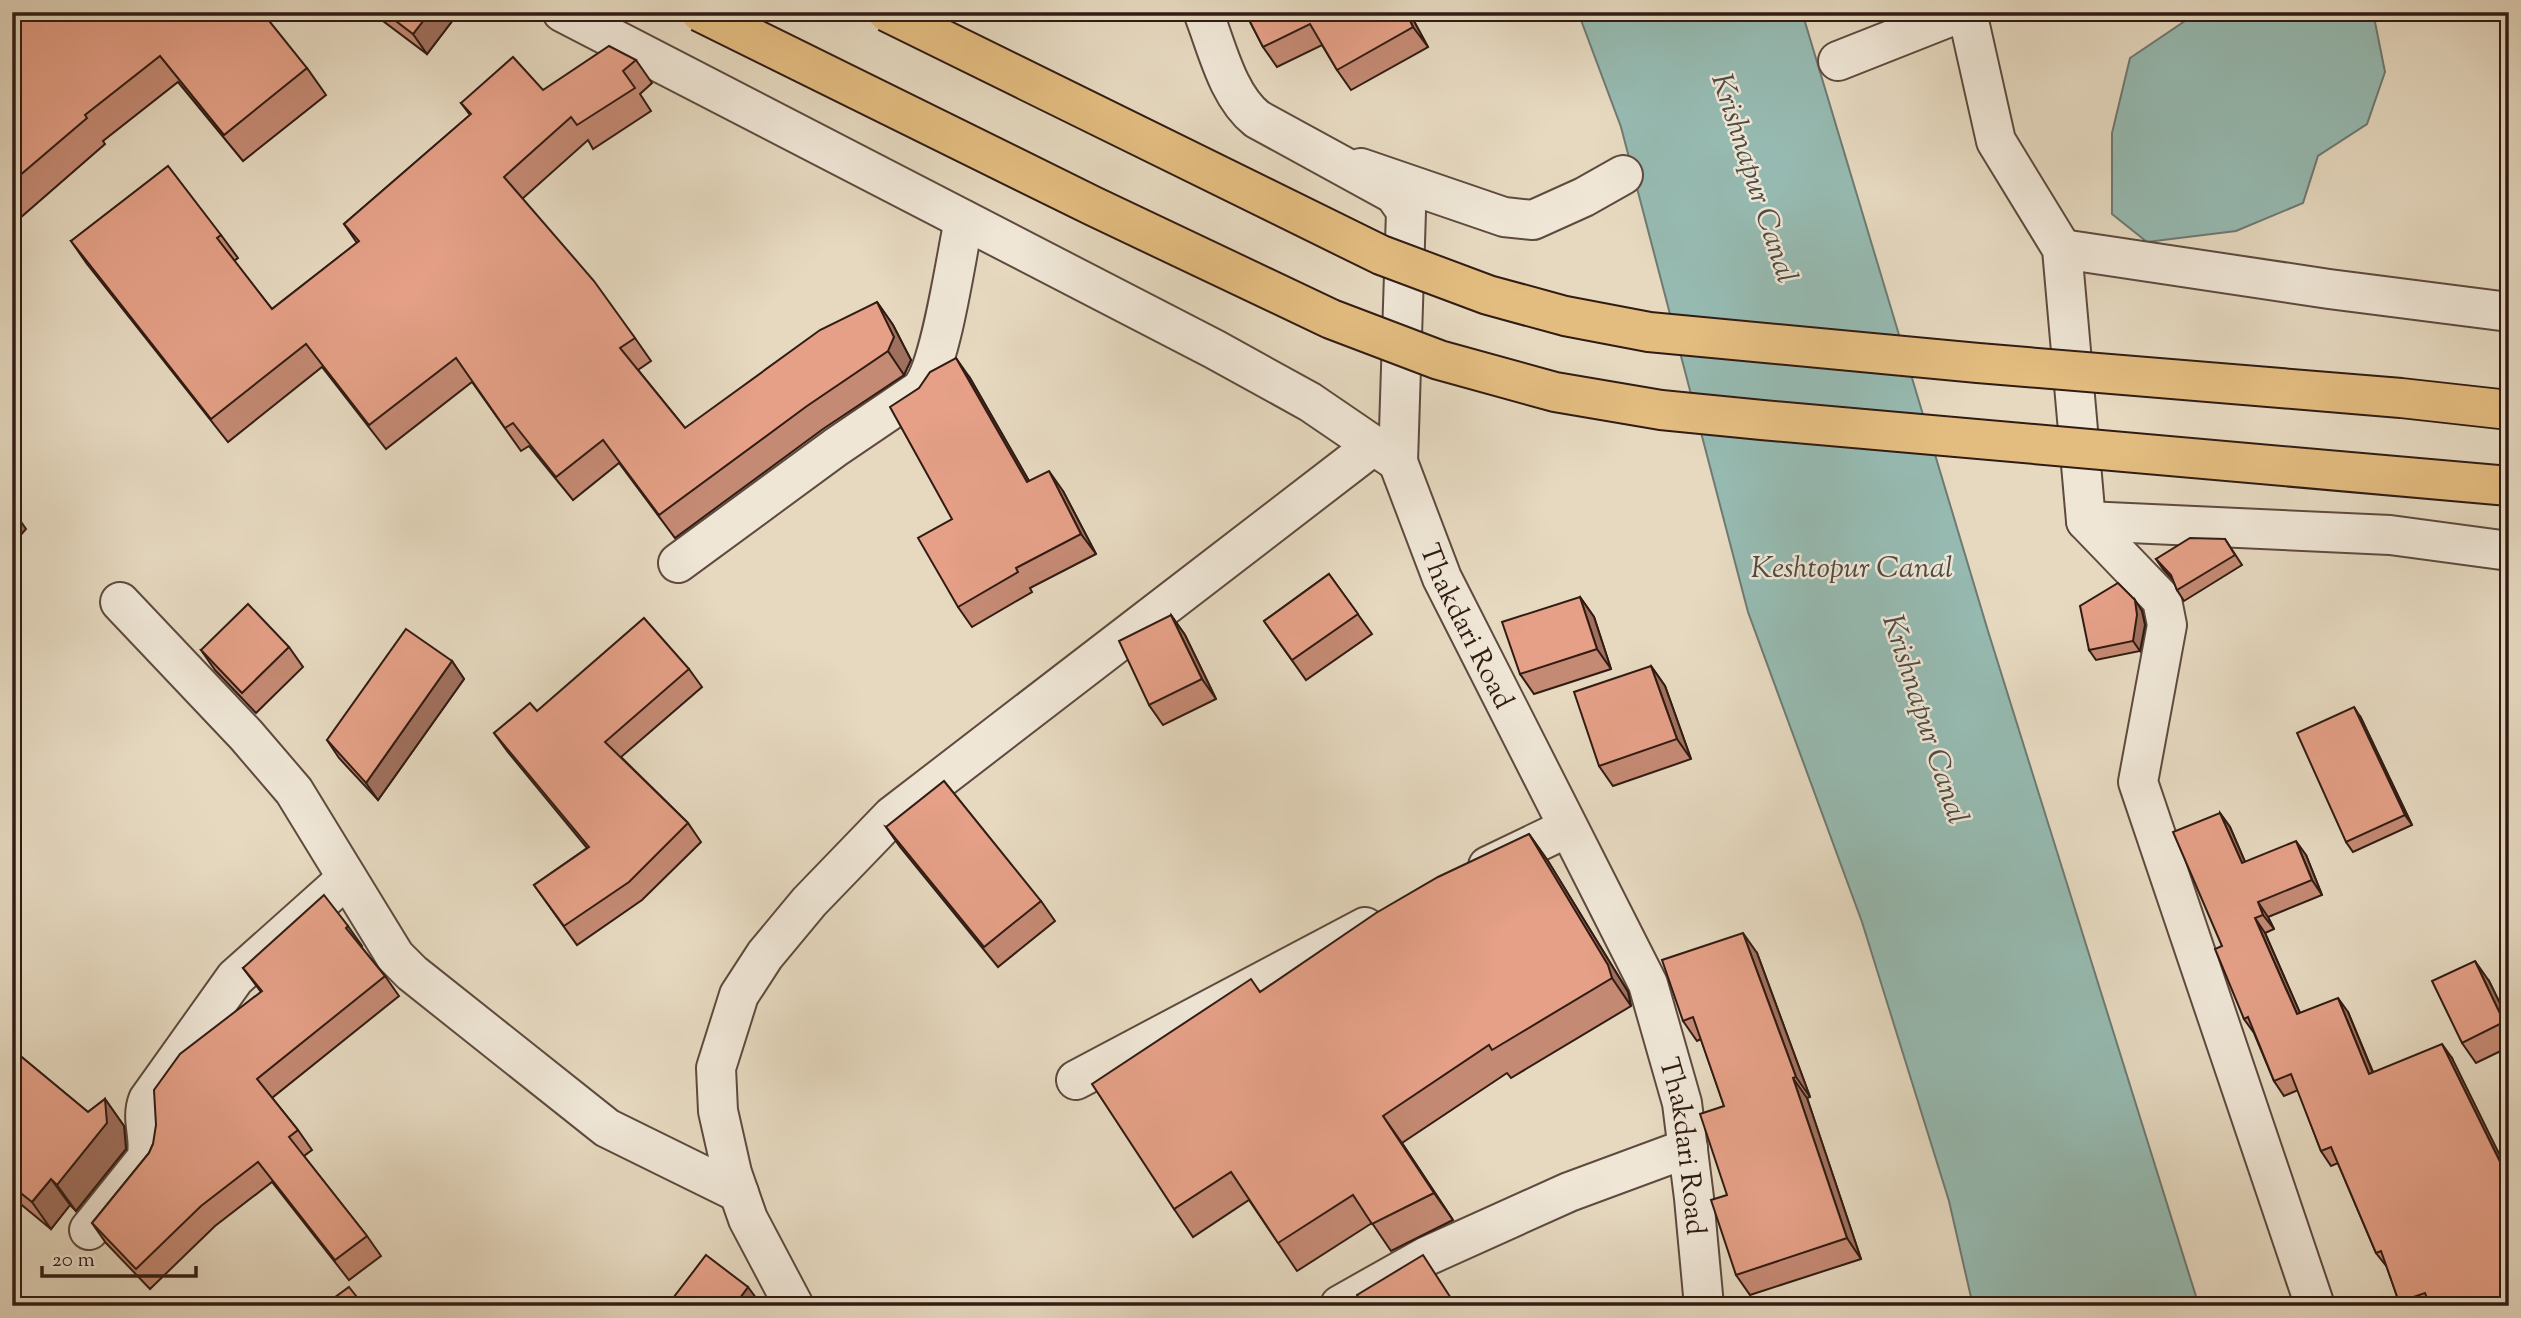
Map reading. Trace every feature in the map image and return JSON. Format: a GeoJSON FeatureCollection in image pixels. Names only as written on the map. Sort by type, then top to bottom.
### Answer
{"type":"FeatureCollection","features":[{"type":"Feature","properties":{"kind":"main road"},"geometry":{"type":"LineString","coordinates":[[700,12],[1093,206],[1331,319],[1439,360],[1555,392],[1661,410],[1762,420],[2509,486]]}},
{"type":"Feature","properties":{"kind":"main road"},"geometry":{"type":"LineString","coordinates":[[887,12],[1381,255],[1488,295],[1565,316],[1663,333],[1978,363],[2401,398],[2509,410]]}},
{"type":"Feature","properties":{"kind":"street"},"geometry":{"type":"LineString","coordinates":[[562,12],[1250,369],[1310,402],[1386,454],[892,816],[809,902],[765,955],[739,995],[716,1068],[718,1111],[732,1173],[748,1219],[794,1306]]}},
{"type":"Feature","properties":{"kind":"street","name":"Thakdari Road"},"geometry":{"type":"LineString","coordinates":[[1203,12],[1233,88],[1245,110],[1394,194],[1406,211],[1386,454],[1442,578],[1648,984],[1682,1103],[1704,1306]]}},
{"type":"Feature","properties":{"kind":"street"},"geometry":{"type":"LineString","coordinates":[[1838,61],[1965,12],[1996,141],[2062,249],[2086,521],[2162,600],[2167,625],[2138,782],[2315,1306]]}},
{"type":"Feature","properties":{"kind":"street"},"geometry":{"type":"LineString","coordinates":[[1319,154],[1504,217],[1533,220],[1584,197],[1623,174]]}},
{"type":"Feature","properties":{"kind":"street"},"geometry":{"type":"LineString","coordinates":[[678,563],[927,383],[935,359],[964,220]]}},
{"type":"Feature","properties":{"kind":"street"},"geometry":{"type":"LineString","coordinates":[[2062,249],[2329,289],[2509,312]]}},
{"type":"Feature","properties":{"kind":"street"},"geometry":{"type":"LineString","coordinates":[[2086,521],[2390,536],[2509,551]]}},
{"type":"Feature","properties":{"kind":"street"},"geometry":{"type":"LineString","coordinates":[[120,602],[294,791],[395,956],[443,998],[607,1128],[739,1194]]}},
{"type":"Feature","properties":{"kind":"street"},"geometry":{"type":"LineString","coordinates":[[1460,880],[1567,828]]}},
{"type":"Feature","properties":{"kind":"street"},"geometry":{"type":"LineString","coordinates":[[89,1230],[146,1159],[149,1150],[144,1111],[148,1101],[235,978],[347,878]]}},
{"type":"Feature","properties":{"kind":"street"},"geometry":{"type":"LineString","coordinates":[[1076,1080],[1400,908]]}},
{"type":"Feature","properties":{"kind":"street"},"geometry":{"type":"LineString","coordinates":[[1340,1305],[1427,1256],[1569,1192],[1688,1148]]}},
{"type":"Feature","properties":{"kind":"water","name":"Keshtopur Canal"},"geometry":{"type":"Polygon","coordinates":[[[1578,12],[1802,12],[1988,631],[2199,1306],[1973,1306],[1949,1201],[1862,922],[1748,612],[1621,127],[1578,12]]]}},
{"type":"Feature","properties":{"kind":"water"},"geometry":{"type":"Polygon","coordinates":[[[2235,12],[2373,12],[2385,72],[2367,124],[2318,156],[2303,203],[2236,231],[2147,242],[2112,214],[2112,133],[2130,58],[2191,17],[2235,12]]]}},
{"type":"Feature","properties":{"kind":"building"},"geometry":{"type":"Polygon","coordinates":[[[12,12],[262,12],[307,68],[224,135],[160,56],[85,115],[87,118],[12,182],[12,12]]]}},
{"type":"Feature","properties":{"kind":"building"},"geometry":{"type":"Polygon","coordinates":[[[384,12],[430,12],[413,34],[384,12]]]}},
{"type":"Feature","properties":{"kind":"building"},"geometry":{"type":"Polygon","coordinates":[[[1245,12],[1406,12],[1413,27],[1337,70],[1310,24],[1263,47],[1245,12]]]}},
{"type":"Feature","properties":{"kind":"building"},"geometry":{"type":"Polygon","coordinates":[[[609,46],[636,60],[623,71],[635,88],[577,125],[571,117],[504,177],[594,281],[635,338],[620,348],[685,428],[820,330],[877,302],[894,337],[888,351],[807,406],[659,515],[603,440],[556,477],[513,423],[505,428],[456,358],[369,425],[306,344],[211,419],[71,241],[168,166],[221,235],[217,238],[272,309],[359,241],[344,224],[471,114],[461,103],[513,57],[543,90],[609,46]]]}},
{"type":"Feature","properties":{"kind":"building"},"geometry":{"type":"Polygon","coordinates":[[[956,358],[1027,482],[1049,471],[1081,534],[1016,568],[1018,572],[958,607],[918,538],[952,519],[890,407],[919,388],[930,372],[956,358]]]}},
{"type":"Feature","properties":{"kind":"building"},"geometry":{"type":"Polygon","coordinates":[[[2190,538],[2225,539],[2235,555],[2177,590],[2171,575],[2156,559],[2190,538]]]}},
{"type":"Feature","properties":{"kind":"building"},"geometry":{"type":"Polygon","coordinates":[[[1329,574],[1358,614],[1292,660],[1264,621],[1329,574]]]}},
{"type":"Feature","properties":{"kind":"building"},"geometry":{"type":"Polygon","coordinates":[[[2118,583],[2135,600],[2137,615],[2133,641],[2089,650],[2080,606],[2118,583]]]}},
{"type":"Feature","properties":{"kind":"building"},"geometry":{"type":"Polygon","coordinates":[[[1580,597],[1597,649],[1520,674],[1502,622],[1580,597]]]}},
{"type":"Feature","properties":{"kind":"building"},"geometry":{"type":"Polygon","coordinates":[[[248,604],[289,647],[242,693],[201,650],[248,604]]]}},
{"type":"Feature","properties":{"kind":"building"},"geometry":{"type":"Polygon","coordinates":[[[1171,615],[1202,679],[1149,705],[1119,641],[1171,615]]]}},
{"type":"Feature","properties":{"kind":"building"},"geometry":{"type":"Polygon","coordinates":[[[644,618],[689,669],[605,742],[688,823],[629,882],[564,926],[534,885],[589,847],[494,733],[530,703],[537,711],[644,618]]]}},
{"type":"Feature","properties":{"kind":"building"},"geometry":{"type":"Polygon","coordinates":[[[406,629],[452,661],[366,783],[327,740],[406,629]]]}},
{"type":"Feature","properties":{"kind":"building"},"geometry":{"type":"Polygon","coordinates":[[[1651,666],[1677,739],[1599,766],[1574,692],[1651,666]]]}},
{"type":"Feature","properties":{"kind":"building"},"geometry":{"type":"Polygon","coordinates":[[[2354,707],[2405,815],[2346,842],[2297,733],[2354,707]]]}},
{"type":"Feature","properties":{"kind":"building"},"geometry":{"type":"Polygon","coordinates":[[[944,781],[1041,901],[984,947],[886,827],[944,781]]]}},
{"type":"Feature","properties":{"kind":"building"},"geometry":{"type":"Polygon","coordinates":[[[2220,813],[2242,863],[2296,841],[2312,880],[2258,902],[2263,915],[2255,918],[2297,1014],[2338,998],[2369,1074],[2442,1044],[2509,1180],[2509,1306],[2430,1306],[2425,1293],[2399,1302],[2381,1251],[2376,1253],[2331,1147],[2321,1151],[2291,1074],[2274,1081],[2248,1017],[2244,1019],[2215,949],[2222,946],[2173,832],[2220,813]]]}},
{"type":"Feature","properties":{"kind":"building"},"geometry":{"type":"Polygon","coordinates":[[[1529,834],[1608,965],[1612,978],[1492,1050],[1489,1045],[1383,1116],[1434,1193],[1372,1224],[1353,1195],[1278,1243],[1231,1172],[1174,1209],[1092,1084],[1251,979],[1260,992],[1376,913],[1438,877],[1529,834]]]}},
{"type":"Feature","properties":{"kind":"building"},"geometry":{"type":"Polygon","coordinates":[[[324,895],[348,926],[346,928],[385,976],[257,1079],[298,1130],[289,1137],[367,1236],[335,1260],[258,1162],[201,1206],[136,1269],[92,1223],[149,1153],[156,1125],[154,1090],[180,1054],[262,991],[243,968],[324,895]]]}},
{"type":"Feature","properties":{"kind":"building"},"geometry":{"type":"Polygon","coordinates":[[[1743,933],[1796,1077],[1793,1078],[1847,1238],[1736,1275],[1711,1200],[1727,1195],[1700,1114],[1724,1106],[1693,1017],[1683,1021],[1662,960],[1743,933]]]}},
{"type":"Feature","properties":{"kind":"building"},"geometry":{"type":"Polygon","coordinates":[[[2475,961],[2504,1022],[2462,1043],[2432,981],[2475,961]]]}},
{"type":"Feature","properties":{"kind":"building"},"geometry":{"type":"Polygon","coordinates":[[[12,1049],[88,1112],[105,1099],[107,1123],[57,1185],[51,1179],[32,1202],[12,1186],[12,1049]]]}},
{"type":"Feature","properties":{"kind":"building"},"geometry":{"type":"Polygon","coordinates":[[[706,1255],[748,1287],[734,1306],[667,1306],[706,1255]]]}},
{"type":"Feature","properties":{"kind":"building"},"geometry":{"type":"Polygon","coordinates":[[[1423,1255],[1456,1306],[1365,1306],[1357,1295],[1423,1255]]]}},
{"type":"Feature","properties":{"kind":"building"},"geometry":{"type":"Polygon","coordinates":[[[349,1287],[364,1306],[323,1306],[349,1287]]]}},
{"type":"Feature","properties":{"kind":"building"},"geometry":{"type":"Polygon","coordinates":[[[239,1299],[245,1306],[232,1306],[239,1299]]]}},
{"type":"Feature","properties":{"kind":"water label","name":"Krishnapur Canal"},"geometry":{"type":"Point","coordinates":[1755,178]}},
{"type":"Feature","properties":{"kind":"water label","name":"Krishnapur Canal"},"geometry":{"type":"Point","coordinates":[1926,719]}}]}
